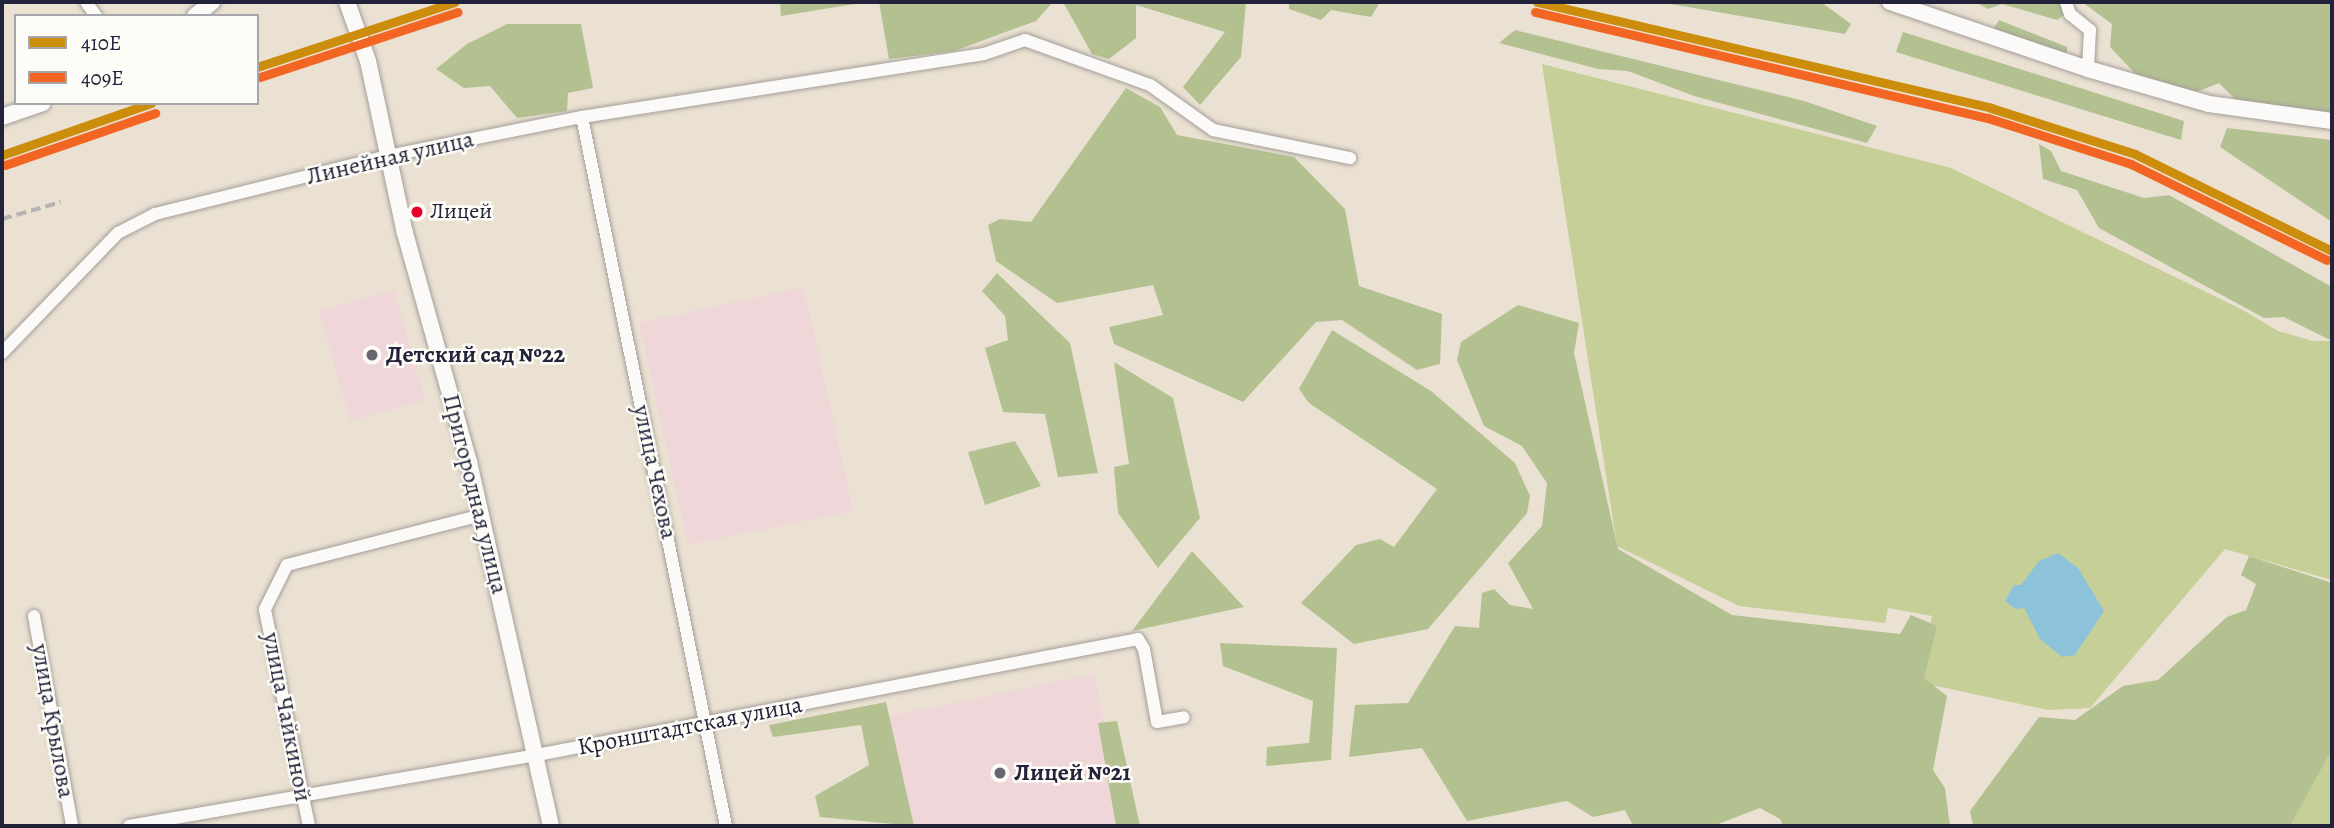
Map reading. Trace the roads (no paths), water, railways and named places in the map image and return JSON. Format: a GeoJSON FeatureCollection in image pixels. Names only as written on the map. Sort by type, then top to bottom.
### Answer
{"type":"FeatureCollection","features":[{"type":"Feature","properties":{"kind":"main road"},"geometry":{"type":"LineString","coordinates":[[197,14],[212,2]]}},
{"type":"Feature","properties":{"kind":"main road","name":"Пригородная улица"},"geometry":{"type":"LineString","coordinates":[[346,2],[368,61],[388,156],[482,515],[551,826]]}},
{"type":"Feature","properties":{"kind":"main road"},"geometry":{"type":"LineString","coordinates":[[1890,2],[2088,69],[2209,104],[2332,121]]}},
{"type":"Feature","properties":{"kind":"main road"},"geometry":{"type":"LineString","coordinates":[[2,117],[37,105]]}},
{"type":"Feature","properties":{"kind":"street"},"geometry":{"type":"LineString","coordinates":[[2066,2],[2070,14],[2090,30],[2088,69]]}},
{"type":"Feature","properties":{"kind":"street","name":"Линейная улица"},"geometry":{"type":"LineString","coordinates":[[2,353],[118,233],[155,214],[388,156],[582,117],[984,54],[1025,40],[1150,85],[1213,130],[1350,158]]}},
{"type":"Feature","properties":{"kind":"street","name":"улица Чехова"},"geometry":{"type":"LineString","coordinates":[[582,117],[726,826]]}},
{"type":"Feature","properties":{"kind":"street","name":"улица Чайкиной"},"geometry":{"type":"LineString","coordinates":[[309,826],[265,608],[287,565],[482,515]]}},
{"type":"Feature","properties":{"kind":"street","name":"улица Крылова"},"geometry":{"type":"LineString","coordinates":[[34,616],[72,826]]}},
{"type":"Feature","properties":{"kind":"street","name":"Кронштадтская улица"},"geometry":{"type":"LineString","coordinates":[[129,826],[537,755],[1138,639],[1157,722],[1184,717]]}},
{"type":"Feature","properties":{"kind":"water"},"geometry":{"type":"Polygon","coordinates":[[[2058,553],[2078,568],[2104,611],[2075,655],[2062,657],[2040,639],[2024,608],[2016,609],[2005,601],[2014,585],[2021,585],[2039,561],[2058,553]]]}},
{"type":"Feature","properties":{"kind":"railway"},"geometry":{"type":"LineString","coordinates":[[2,219],[61,202]]}},
{"type":"Feature","properties":{"kind":"place","name":"Лицей"},"geometry":{"type":"Point","coordinates":[417,212]}},
{"type":"Feature","properties":{"kind":"place","name":"Детский сад №22"},"geometry":{"type":"Point","coordinates":[372,355]}},
{"type":"Feature","properties":{"kind":"place","name":"Лицей №21"},"geometry":{"type":"Point","coordinates":[1000,773]}}]}
